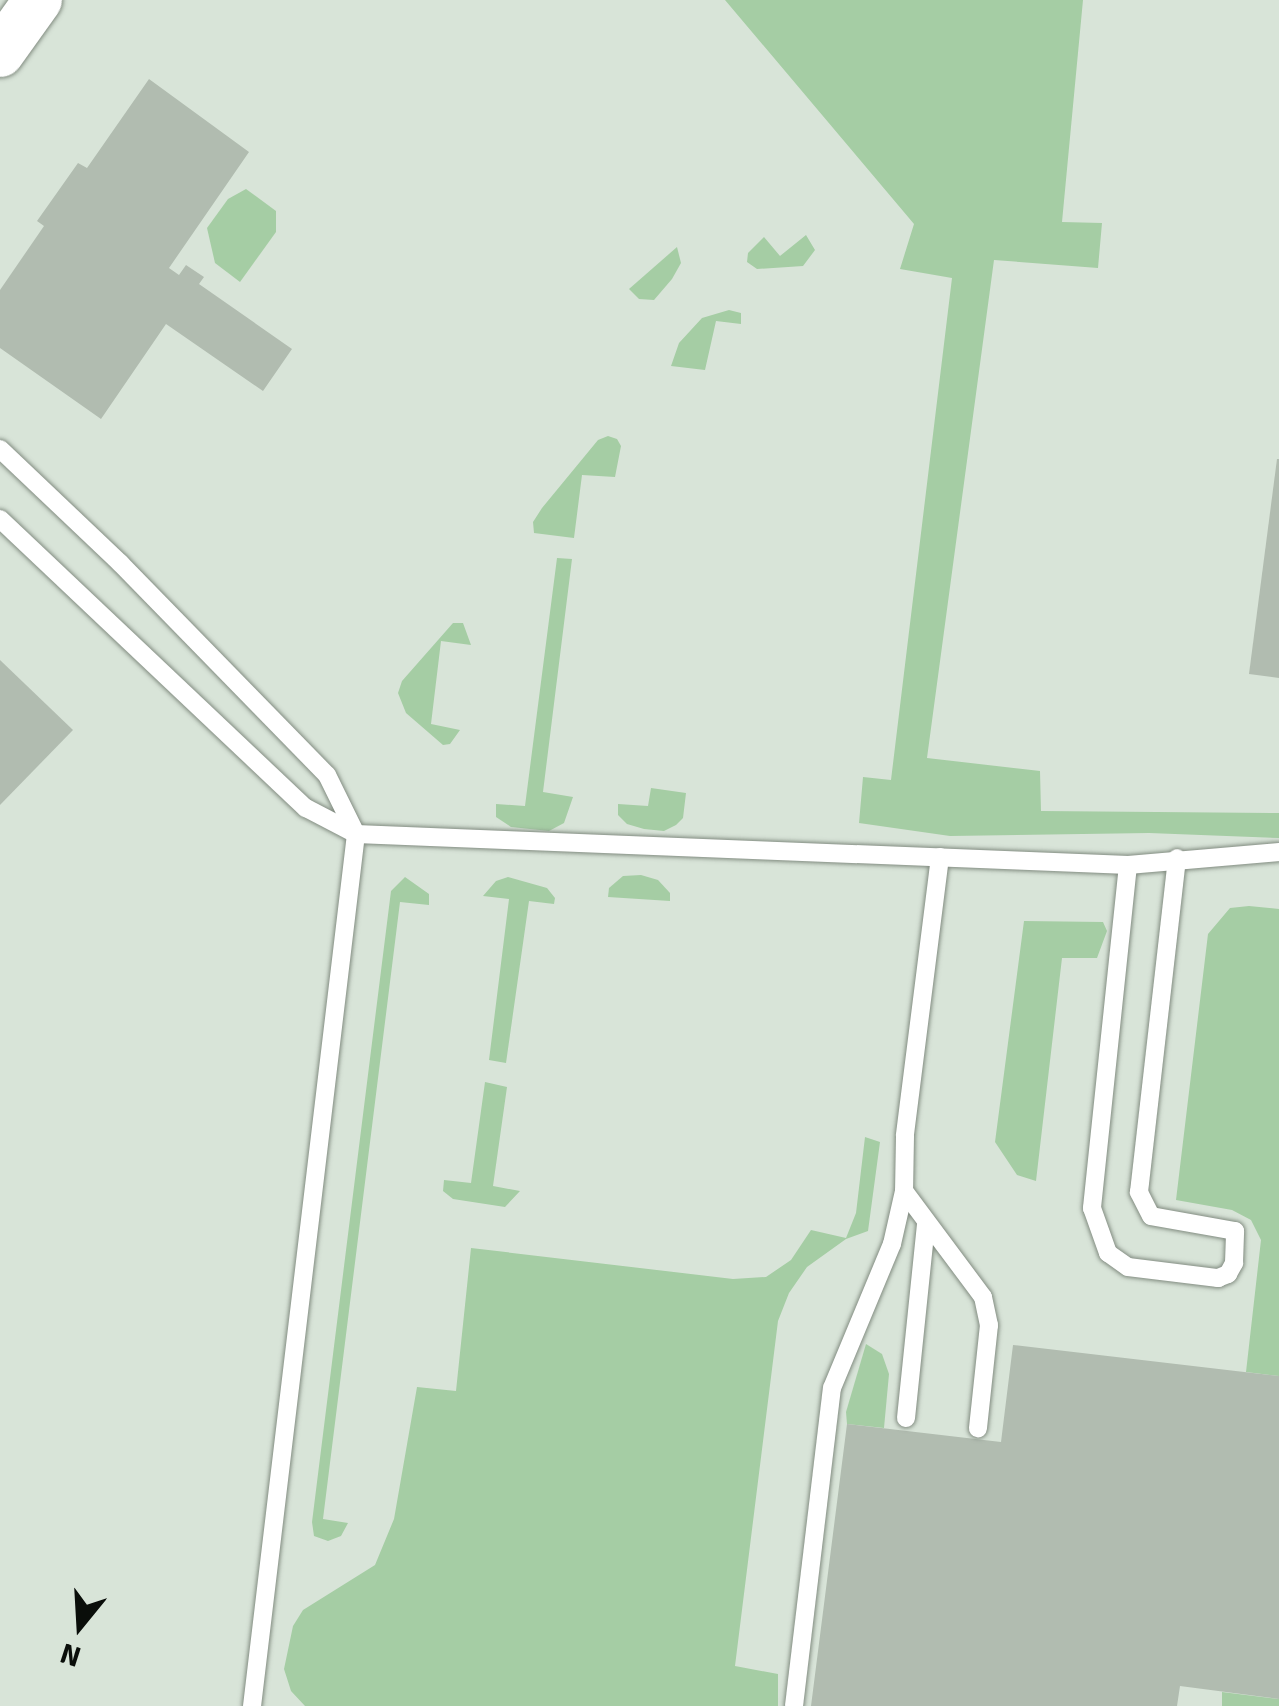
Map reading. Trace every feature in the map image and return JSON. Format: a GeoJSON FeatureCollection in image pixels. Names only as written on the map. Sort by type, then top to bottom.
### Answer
{"type":"FeatureCollection","features":[{"type":"Feature","properties":{"kind":"main road"},"geometry":{"type":"LineString","coordinates":[[0,53],[38,0]]}},
{"type":"Feature","properties":{"kind":"lane"},"geometry":{"type":"LineString","coordinates":[[0,449],[327,775],[356,834],[252,1706]]}},
{"type":"Feature","properties":{"kind":"lane"},"geometry":{"type":"LineString","coordinates":[[0,476],[15,462]]}},
{"type":"Feature","properties":{"kind":"lane"},"geometry":{"type":"LineString","coordinates":[[0,519],[306,808],[356,834],[1128,865],[1279,852]]}},
{"type":"Feature","properties":{"kind":"lane"},"geometry":{"type":"LineString","coordinates":[[794,1706],[832,1388],[892,1244],[904,1191],[905,1136],[940,857]]}},
{"type":"Feature","properties":{"kind":"lane"},"geometry":{"type":"LineString","coordinates":[[1128,865],[1092,1208],[1108,1253],[1128,1267],[1218,1278],[1228,1274],[1234,1263],[1235,1231],[1152,1216],[1140,1192],[1177,858]]}},
{"type":"Feature","properties":{"kind":"lane"},"geometry":{"type":"LineString","coordinates":[[904,1191],[983,1297],[989,1325],[978,1428]]}},
{"type":"Feature","properties":{"kind":"lane"},"geometry":{"type":"LineString","coordinates":[[906,1418],[926,1224]]}},
{"type":"Feature","properties":{"kind":"green space"},"geometry":{"type":"Polygon","coordinates":[[[725,0],[1083,0],[1062,222],[1102,223],[1098,268],[994,260],[927,758],[1040,771],[1041,811],[1279,813],[1279,838],[1149,833],[950,836],[859,823],[863,777],[891,780],[952,278],[900,269],[914,224],[725,0]]]}},
{"type":"Feature","properties":{"kind":"green space"},"geometry":{"type":"Polygon","coordinates":[[[246,189],[276,211],[276,232],[240,282],[215,263],[207,228],[228,199],[246,189]]]}},
{"type":"Feature","properties":{"kind":"green space"},"geometry":{"type":"Polygon","coordinates":[[[806,235],[815,250],[803,266],[757,269],[747,262],[748,253],[764,237],[780,256],[806,235]]]}},
{"type":"Feature","properties":{"kind":"green space"},"geometry":{"type":"Polygon","coordinates":[[[677,247],[681,263],[672,279],[654,300],[639,299],[629,289],[677,247]]]}},
{"type":"Feature","properties":{"kind":"green space"},"geometry":{"type":"Polygon","coordinates":[[[729,310],[741,313],[741,324],[716,321],[705,370],[671,366],[679,343],[702,318],[729,310]]]}},
{"type":"Feature","properties":{"kind":"green space"},"geometry":{"type":"Polygon","coordinates":[[[608,436],[617,439],[621,446],[615,477],[582,475],[574,538],[534,533],[533,522],[542,508],[598,440],[608,436]]]}},
{"type":"Feature","properties":{"kind":"green space"},"geometry":{"type":"Polygon","coordinates":[[[557,558],[572,559],[543,792],[573,797],[564,823],[549,831],[511,827],[496,817],[496,804],[525,806],[557,558]]]}},
{"type":"Feature","properties":{"kind":"green space"},"geometry":{"type":"Polygon","coordinates":[[[453,623],[463,623],[471,645],[441,641],[431,724],[460,730],[450,744],[443,745],[406,713],[398,693],[402,681],[453,623]]]}},
{"type":"Feature","properties":{"kind":"green space"},"geometry":{"type":"Polygon","coordinates":[[[651,788],[686,793],[683,818],[664,831],[627,824],[618,815],[618,804],[648,806],[651,788]]]}},
{"type":"Feature","properties":{"kind":"green space"},"geometry":{"type":"Polygon","coordinates":[[[641,875],[658,880],[670,893],[670,901],[608,897],[609,888],[623,876],[641,875]]]}},
{"type":"Feature","properties":{"kind":"green space"},"geometry":{"type":"Polygon","coordinates":[[[405,877],[429,894],[429,905],[400,902],[323,1519],[348,1523],[341,1536],[328,1541],[314,1536],[312,1522],[391,891],[405,877]]]}},
{"type":"Feature","properties":{"kind":"green space"},"geometry":{"type":"Polygon","coordinates":[[[508,877],[547,888],[555,898],[554,904],[529,901],[506,1063],[489,1060],[509,899],[483,896],[496,881],[508,877]]]}},
{"type":"Feature","properties":{"kind":"green space"},"geometry":{"type":"Polygon","coordinates":[[[1230,908],[1279,909],[1279,1376],[1246,1372],[1261,1240],[1251,1220],[1232,1210],[1176,1200],[1208,934],[1230,908]]]}},
{"type":"Feature","properties":{"kind":"green space"},"geometry":{"type":"Polygon","coordinates":[[[1024,921],[1103,922],[1107,931],[1097,958],[1062,958],[1036,1181],[1017,1175],[995,1142],[1024,921]]]}},
{"type":"Feature","properties":{"kind":"green space"},"geometry":{"type":"Polygon","coordinates":[[[485,1082],[507,1087],[493,1186],[520,1191],[505,1207],[453,1199],[443,1191],[444,1180],[471,1183],[485,1082]]]}},
{"type":"Feature","properties":{"kind":"green space"},"geometry":{"type":"Polygon","coordinates":[[[865,1137],[880,1142],[868,1231],[846,1239],[807,1267],[789,1293],[778,1321],[735,1666],[778,1674],[778,1706],[305,1706],[291,1691],[284,1669],[293,1626],[303,1610],[375,1565],[394,1519],[417,1387],[456,1391],[471,1248],[733,1279],[766,1277],[791,1260],[811,1230],[846,1238],[856,1213],[865,1137]]]}},
{"type":"Feature","properties":{"kind":"green space"},"geometry":{"type":"Polygon","coordinates":[[[866,1344],[882,1354],[889,1374],[884,1428],[847,1424],[846,1412],[866,1344]]]}},
{"type":"Feature","properties":{"kind":"green space"},"geometry":{"type":"Polygon","coordinates":[[[1222,1692],[1279,1699],[1279,1706],[1222,1706],[1222,1692]]]}},
{"type":"Feature","properties":{"kind":"building"},"geometry":{"type":"Polygon","coordinates":[[[149,79],[249,152],[169,268],[179,275],[186,265],[204,277],[199,284],[292,349],[263,391],[166,324],[101,419],[0,348],[0,290],[44,226],[37,221],[78,163],[87,168],[149,79]]]}},
{"type":"Feature","properties":{"kind":"building"},"geometry":{"type":"Polygon","coordinates":[[[1279,459],[1279,678],[1249,674],[1279,459]]]}},
{"type":"Feature","properties":{"kind":"building"},"geometry":{"type":"Polygon","coordinates":[[[0,660],[73,730],[0,805],[0,660]]]}},
{"type":"Feature","properties":{"kind":"building"},"geometry":{"type":"Polygon","coordinates":[[[1013,1345],[1279,1376],[1279,1699],[1180,1686],[1177,1706],[811,1706],[847,1424],[1001,1442],[1013,1345]]]}}]}
